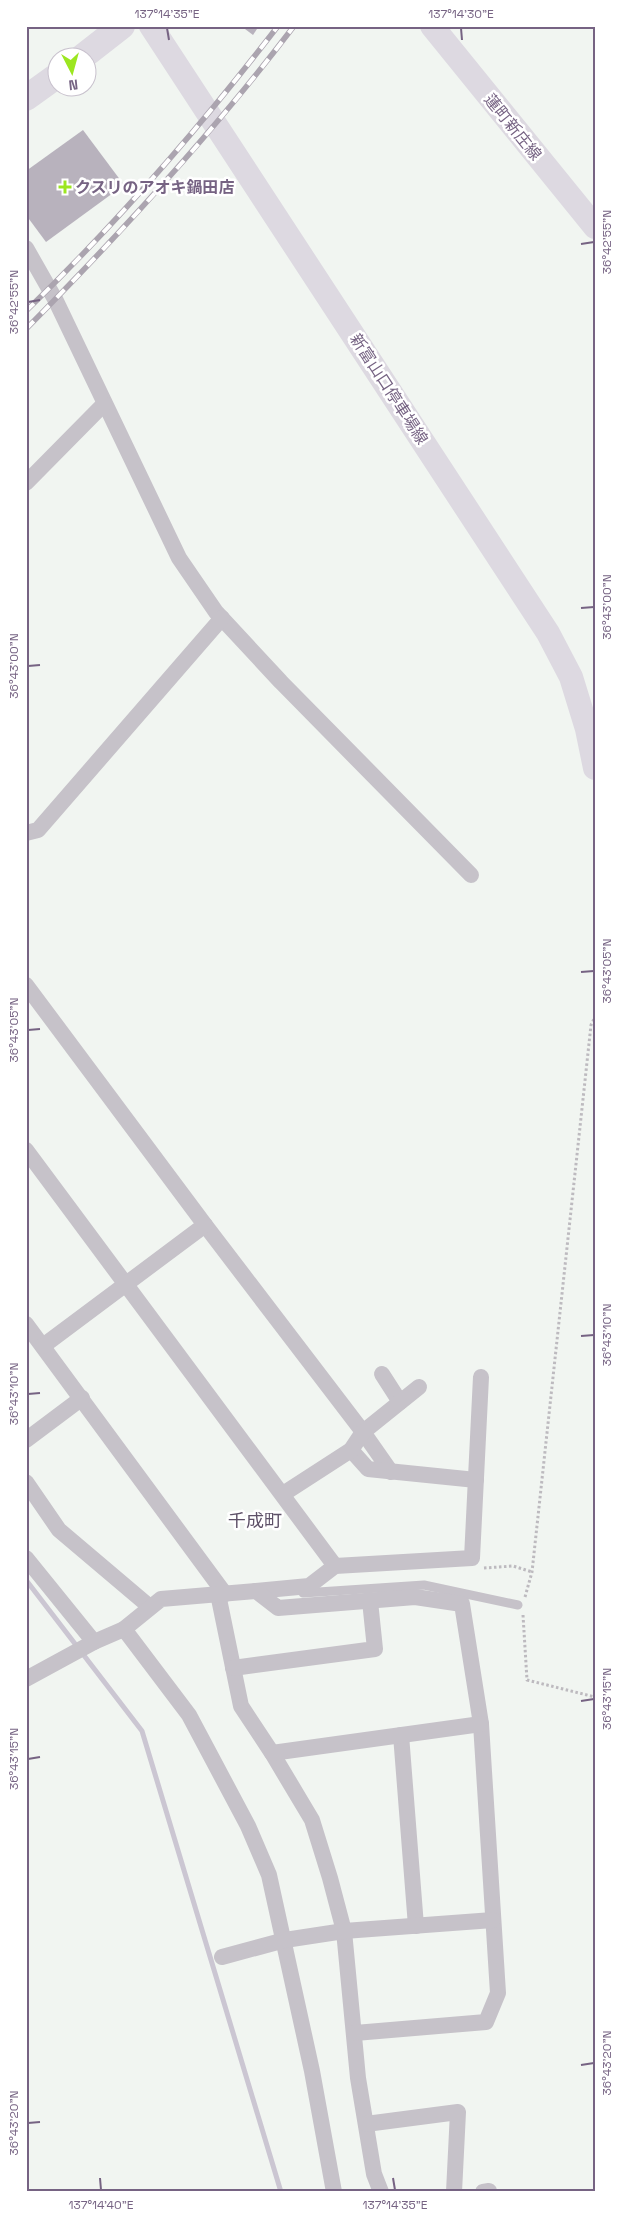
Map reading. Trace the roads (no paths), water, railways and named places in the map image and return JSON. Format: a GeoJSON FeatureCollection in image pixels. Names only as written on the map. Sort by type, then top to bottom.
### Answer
{"type":"FeatureCollection","features":[{"type":"Feature","properties":{"kind":"main road"},"geometry":{"type":"LineString","coordinates":[[93,48],[122,26]]}},
{"type":"Feature","properties":{"kind":"main road","name":"新富山口停車場線"},"geometry":{"type":"LineString","coordinates":[[151,26],[548,633],[571,678],[587,729],[595,768]]}},
{"type":"Feature","properties":{"kind":"main road","name":"蓮町新庄線"},"geometry":{"type":"LineString","coordinates":[[432,26],[595,227]]}},
{"type":"Feature","properties":{"kind":"main road"},"geometry":{"type":"LineString","coordinates":[[26,98],[48,82]]}},
{"type":"Feature","properties":{"kind":"street"},"geometry":{"type":"LineString","coordinates":[[26,248],[55,300],[179,558],[222,618],[281,682],[471,875]]}},
{"type":"Feature","properties":{"kind":"street"},"geometry":{"type":"LineString","coordinates":[[26,483],[104,404]]}},
{"type":"Feature","properties":{"kind":"street"},"geometry":{"type":"LineString","coordinates":[[26,834],[38,830],[222,618]]}},
{"type":"Feature","properties":{"kind":"street"},"geometry":{"type":"LineString","coordinates":[[26,985],[205,1225],[363,1432],[391,1472]]}},
{"type":"Feature","properties":{"kind":"street"},"geometry":{"type":"LineString","coordinates":[[26,1150],[336,1566]]}},
{"type":"Feature","properties":{"kind":"street"},"geometry":{"type":"LineString","coordinates":[[43,1346],[205,1225]]}},
{"type":"Feature","properties":{"kind":"street"},"geometry":{"type":"LineString","coordinates":[[26,1324],[82,1398],[221,1594],[241,1706],[312,1820],[344,1931],[358,2078],[374,2174],[381,2192]]}},
{"type":"Feature","properties":{"kind":"street"},"geometry":{"type":"LineString","coordinates":[[382,1374],[400,1402]]}},
{"type":"Feature","properties":{"kind":"street"},"geometry":{"type":"LineString","coordinates":[[26,1679],[94,1642],[124,1629],[161,1599],[221,1594],[260,1594],[309,1586],[336,1566],[472,1558],[481,1377]]}},
{"type":"Feature","properties":{"kind":"street"},"geometry":{"type":"LineString","coordinates":[[283,1494],[351,1450],[363,1432],[419,1387]]}},
{"type":"Feature","properties":{"kind":"street"},"geometry":{"type":"LineString","coordinates":[[26,1440],[82,1398]]}},
{"type":"Feature","properties":{"kind":"street"},"geometry":{"type":"LineString","coordinates":[[351,1450],[368,1469],[476,1480]]}},
{"type":"Feature","properties":{"kind":"street"},"geometry":{"type":"LineString","coordinates":[[26,1482],[59,1530],[150,1607]]}},
{"type":"Feature","properties":{"kind":"street"},"geometry":{"type":"LineString","coordinates":[[26,1558],[94,1642]]}},
{"type":"Feature","properties":{"kind":"street"},"geometry":{"type":"LineString","coordinates":[[260,1594],[278,1608],[415,1597],[462,1604],[480,1724],[498,1993],[486,2022],[355,2033]]}},
{"type":"Feature","properties":{"kind":"street"},"geometry":{"type":"LineString","coordinates":[[233,1668],[375,1649],[370,1601]]}},
{"type":"Feature","properties":{"kind":"street"},"geometry":{"type":"LineString","coordinates":[[124,1629],[189,1715],[244,1818],[269,1875],[285,1940],[334,2192]]}},
{"type":"Feature","properties":{"kind":"street"},"geometry":{"type":"LineString","coordinates":[[272,1753],[480,1724]]}},
{"type":"Feature","properties":{"kind":"street"},"geometry":{"type":"LineString","coordinates":[[401,1735],[416,1926]]}},
{"type":"Feature","properties":{"kind":"street"},"geometry":{"type":"LineString","coordinates":[[222,1957],[285,1940],[344,1931],[493,1920]]}},
{"type":"Feature","properties":{"kind":"street"},"geometry":{"type":"LineString","coordinates":[[366,2124],[458,2112],[454,2192]]}},
{"type":"Feature","properties":{"kind":"street"},"geometry":{"type":"LineString","coordinates":[[483,2192],[489,2191]]}},
{"type":"Feature","properties":{"kind":"lane"},"geometry":{"type":"LineString","coordinates":[[260,1594],[424,1585],[518,1605]]}},
{"type":"Feature","properties":{"kind":"waterway"},"geometry":{"type":"LineString","coordinates":[[26,1580],[142,1731],[281,2192]]}},
{"type":"Feature","properties":{"kind":"railway"},"geometry":{"type":"LineString","coordinates":[[26,311],[60,278],[157,173],[278,26]]}},
{"type":"Feature","properties":{"kind":"railway"},"geometry":{"type":"LineString","coordinates":[[26,329],[97,256],[199,144],[294,26]]}},
{"type":"Feature","properties":{"kind":"place","name":"クスリのアオキ鍋田店"},"geometry":{"type":"Point","coordinates":[65,187]}},
{"type":"Feature","properties":{"kind":"district","name":"千成町"},"geometry":{"type":"Point","coordinates":[255,1520]}}]}
